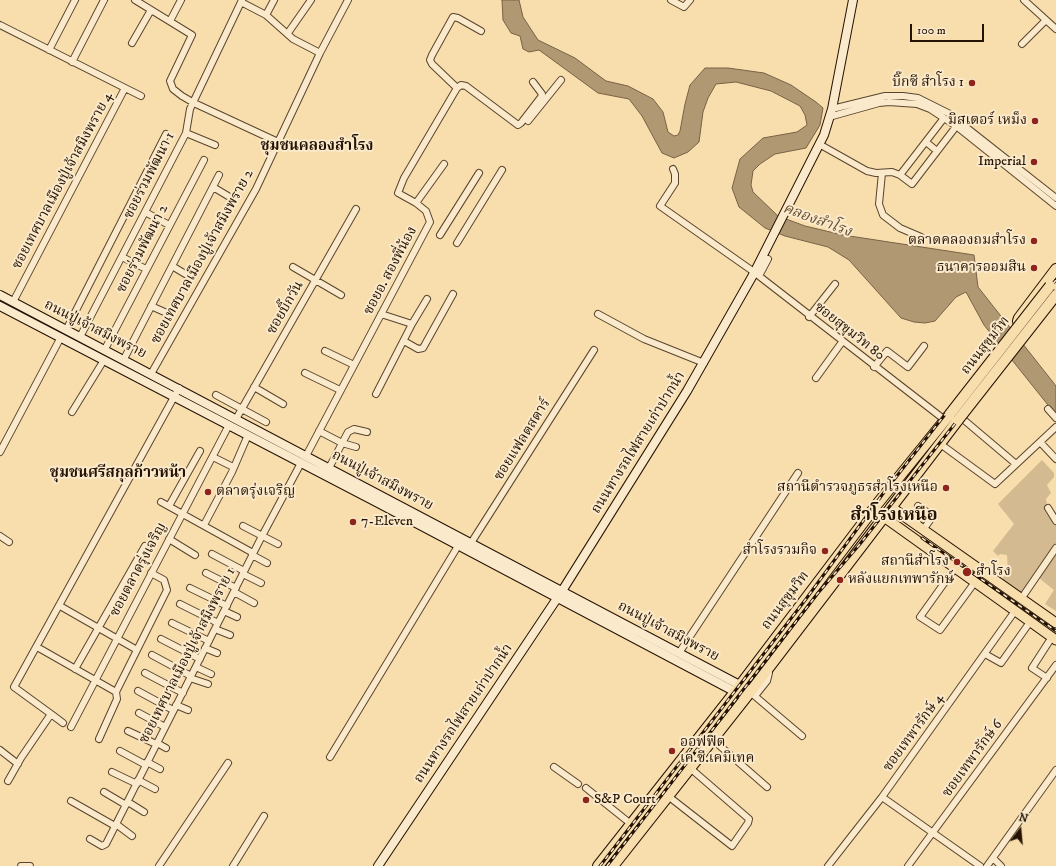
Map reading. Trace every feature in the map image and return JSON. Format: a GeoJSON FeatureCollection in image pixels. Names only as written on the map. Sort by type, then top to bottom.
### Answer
{"type":"FeatureCollection","features":[{"type":"Feature","properties":{"kind":"highway"},"geometry":{"type":"LineString","coordinates":[[1056,269],[1019,318],[1018,321],[1021,331],[1027,334],[1031,332],[1056,300]]}},
{"type":"Feature","properties":{"kind":"highway","name":"ถนนสุขุมวิท"},"geometry":{"type":"LineString","coordinates":[[613,866],[712,739],[750,694],[766,670],[884,517],[939,443],[953,418],[1053,282]]}},
{"type":"Feature","properties":{"kind":"highway","name":"ถนนสุขุมวิท"},"geometry":{"type":"LineString","coordinates":[[598,866],[738,689],[878,503],[926,443],[953,418],[1056,295]]}},
{"type":"Feature","properties":{"kind":"highway"},"geometry":{"type":"LineString","coordinates":[[984,369],[993,376],[993,382],[953,418],[976,375],[984,369]]}},
{"type":"Feature","properties":{"kind":"highway"},"geometry":{"type":"LineString","coordinates":[[908,466],[916,473]]}},
{"type":"Feature","properties":{"kind":"highway"},"geometry":{"type":"LineString","coordinates":[[878,503],[891,507]]}},
{"type":"Feature","properties":{"kind":"highway"},"geometry":{"type":"LineString","coordinates":[[878,503],[884,517]]}},
{"type":"Feature","properties":{"kind":"main road","name":"ถนนทางรถไฟสายเก่าปากน้ำ"},"geometry":{"type":"LineString","coordinates":[[378,866],[557,599],[704,363],[746,288],[756,274],[783,214],[819,144],[830,113],[853,0]]}},
{"type":"Feature","properties":{"kind":"main road","name":"ถนนปู่เจ้าสมิงพราย"},"geometry":{"type":"LineString","coordinates":[[1,297],[13,302],[69,336],[104,360],[248,435],[329,468],[458,546],[557,599],[750,694]]}},
{"type":"Feature","properties":{"kind":"main road","name":"ถนนปู่เจ้าสมิงพราย"},"geometry":{"type":"LineString","coordinates":[[0,306],[69,336],[104,349],[124,359],[236,418],[304,459],[404,512],[471,543],[679,653],[738,689]]}},
{"type":"Feature","properties":{"kind":"main road"},"geometry":{"type":"LineString","coordinates":[[891,507],[1056,623]]}},
{"type":"Feature","properties":{"kind":"main road"},"geometry":{"type":"LineString","coordinates":[[884,517],[1054,639]]}},
{"type":"Feature","properties":{"kind":"street"},"geometry":{"type":"LineString","coordinates":[[50,50],[75,0]]}},
{"type":"Feature","properties":{"kind":"street"},"geometry":{"type":"LineString","coordinates":[[72,62],[104,0]]}},
{"type":"Feature","properties":{"kind":"street"},"geometry":{"type":"LineString","coordinates":[[135,0],[192,35],[170,81],[173,88],[182,96],[194,103],[278,142]]}},
{"type":"Feature","properties":{"kind":"street"},"geometry":{"type":"LineString","coordinates":[[132,43],[149,8],[150,0]]}},
{"type":"Feature","properties":{"kind":"street"},"geometry":{"type":"LineString","coordinates":[[170,22],[181,0]]}},
{"type":"Feature","properties":{"kind":"street"},"geometry":{"type":"LineString","coordinates":[[266,15],[274,0]]}},
{"type":"Feature","properties":{"kind":"street"},"geometry":{"type":"LineString","coordinates":[[288,33],[311,0]]}},
{"type":"Feature","properties":{"kind":"street","name":"ซอยเทศบาลเมืองปู่เจ้าสมิงพราย 2"},"geometry":{"type":"LineString","coordinates":[[151,374],[256,189],[320,53],[348,0]]}},
{"type":"Feature","properties":{"kind":"street"},"geometry":{"type":"LineString","coordinates":[[671,0],[684,7],[690,0]]}},
{"type":"Feature","properties":{"kind":"street"},"geometry":{"type":"LineString","coordinates":[[1024,0],[1056,29]]}},
{"type":"Feature","properties":{"kind":"street"},"geometry":{"type":"LineString","coordinates":[[242,1],[266,15],[293,39],[320,53]]}},
{"type":"Feature","properties":{"kind":"street","name":"ซอยร่วมพัฒนา 1"},"geometry":{"type":"LineString","coordinates":[[69,336],[122,257],[186,133],[189,114],[242,1]]}},
{"type":"Feature","properties":{"kind":"street"},"geometry":{"type":"LineString","coordinates":[[481,30],[458,18],[453,18],[432,55],[430,60],[432,64],[457,88],[461,85],[466,86],[515,124],[529,119],[561,80]]}},
{"type":"Feature","properties":{"kind":"street"},"geometry":{"type":"LineString","coordinates":[[1022,44],[1046,20]]}},
{"type":"Feature","properties":{"kind":"street"},"geometry":{"type":"LineString","coordinates":[[0,25],[124,90],[141,96]]}},
{"type":"Feature","properties":{"kind":"street"},"geometry":{"type":"LineString","coordinates":[[521,123],[542,94],[533,82]]}},
{"type":"Feature","properties":{"kind":"street","name":"ซอยอ. สองพี่น้อง"},"geometry":{"type":"LineString","coordinates":[[304,459],[430,222],[426,211],[416,203],[398,193],[404,178],[457,88]]}},
{"type":"Feature","properties":{"kind":"street","name":"ซอยเทศบาลเมืองปู่เจ้าสมิงพราย 4"},"geometry":{"type":"LineString","coordinates":[[13,302],[124,90]]}},
{"type":"Feature","properties":{"kind":"street"},"geometry":{"type":"LineString","coordinates":[[830,113],[876,101],[885,96],[903,96],[933,105],[1056,206]]}},
{"type":"Feature","properties":{"kind":"street"},"geometry":{"type":"LineString","coordinates":[[918,101],[957,125],[1056,198]]}},
{"type":"Feature","properties":{"kind":"street"},"geometry":{"type":"LineString","coordinates":[[900,175],[944,118]]}},
{"type":"Feature","properties":{"kind":"street"},"geometry":{"type":"LineString","coordinates":[[819,144],[867,171],[882,173],[892,172],[900,175],[912,184],[957,125]]}},
{"type":"Feature","properties":{"kind":"street"},"geometry":{"type":"LineString","coordinates":[[186,133],[215,145]]}},
{"type":"Feature","properties":{"kind":"street"},"geometry":{"type":"LineString","coordinates":[[0,452],[69,336],[166,134]]}},
{"type":"Feature","properties":{"kind":"street"},"geometry":{"type":"LineString","coordinates":[[926,142],[937,151]]}},
{"type":"Feature","properties":{"kind":"street","name":"ซอยร่วมพัฒนา 2"},"geometry":{"type":"LineString","coordinates":[[104,349],[204,160]]}},
{"type":"Feature","properties":{"kind":"street"},"geometry":{"type":"LineString","coordinates":[[416,203],[444,164]]}},
{"type":"Feature","properties":{"kind":"street","name":"ซอยสุขุมวิท 80"},"geometry":{"type":"LineString","coordinates":[[673,169],[675,174],[675,183],[660,206],[772,285],[874,367],[953,418],[1016,464]]}},
{"type":"Feature","properties":{"kind":"street"},"geometry":{"type":"LineString","coordinates":[[457,243],[502,170]]}},
{"type":"Feature","properties":{"kind":"street"},"geometry":{"type":"LineString","coordinates":[[882,173],[879,204],[883,215],[900,228],[921,237]]}},
{"type":"Feature","properties":{"kind":"street"},"geometry":{"type":"LineString","coordinates":[[440,235],[479,174]]}},
{"type":"Feature","properties":{"kind":"street"},"geometry":{"type":"LineString","coordinates":[[124,359],[219,175]]}},
{"type":"Feature","properties":{"kind":"street"},"geometry":{"type":"LineString","coordinates":[[213,187],[228,196]]}},
{"type":"Feature","properties":{"kind":"street","name":"ซอยบิ๊กวัน"},"geometry":{"type":"LineString","coordinates":[[236,418],[356,209]]}},
{"type":"Feature","properties":{"kind":"street"},"geometry":{"type":"LineString","coordinates":[[145,212],[169,225]]}},
{"type":"Feature","properties":{"kind":"street"},"geometry":{"type":"LineString","coordinates":[[122,257],[146,269]]}},
{"type":"Feature","properties":{"kind":"street"},"geometry":{"type":"LineString","coordinates":[[756,274],[768,259]]}},
{"type":"Feature","properties":{"kind":"street"},"geometry":{"type":"LineString","coordinates":[[172,266],[187,275]]}},
{"type":"Feature","properties":{"kind":"street"},"geometry":{"type":"LineString","coordinates":[[293,267],[341,295]]}},
{"type":"Feature","properties":{"kind":"street"},"geometry":{"type":"LineString","coordinates":[[810,317],[835,284]]}},
{"type":"Feature","properties":{"kind":"street"},"geometry":{"type":"LineString","coordinates":[[404,341],[418,349],[423,348],[453,294]]}},
{"type":"Feature","properties":{"kind":"street"},"geometry":{"type":"LineString","coordinates":[[376,394],[412,324],[427,299]]}},
{"type":"Feature","properties":{"kind":"street"},"geometry":{"type":"LineString","coordinates":[[151,306],[169,314]]}},
{"type":"Feature","properties":{"kind":"street"},"geometry":{"type":"LineString","coordinates":[[381,314],[412,324]]}},
{"type":"Feature","properties":{"kind":"street"},"geometry":{"type":"LineString","coordinates":[[598,314],[644,339],[704,363]]}},
{"type":"Feature","properties":{"kind":"street"},"geometry":{"type":"LineString","coordinates":[[816,378],[842,342]]}},
{"type":"Feature","properties":{"kind":"street"},"geometry":{"type":"LineString","coordinates":[[874,367],[887,351],[908,367],[924,346]]}},
{"type":"Feature","properties":{"kind":"street","name":"ซอยแฟลตสตาร์"},"geometry":{"type":"LineString","coordinates":[[471,543],[594,350]]}},
{"type":"Feature","properties":{"kind":"street"},"geometry":{"type":"LineString","coordinates":[[325,351],[354,365]]}},
{"type":"Feature","properties":{"kind":"street"},"geometry":{"type":"LineString","coordinates":[[72,412],[104,360]]}},
{"type":"Feature","properties":{"kind":"street"},"geometry":{"type":"LineString","coordinates":[[305,373],[340,390]]}},
{"type":"Feature","properties":{"kind":"street"},"geometry":{"type":"LineString","coordinates":[[254,387],[283,404]]}},
{"type":"Feature","properties":{"kind":"street"},"geometry":{"type":"LineString","coordinates":[[63,723],[14,687],[179,388]]}},
{"type":"Feature","properties":{"kind":"street"},"geometry":{"type":"LineString","coordinates":[[216,394],[266,422]]}},
{"type":"Feature","properties":{"kind":"street"},"geometry":{"type":"LineString","coordinates":[[1048,409],[1056,418]]}},
{"type":"Feature","properties":{"kind":"street","name":"ซอยตลาดรุ่งเจริญ"},"geometry":{"type":"LineString","coordinates":[[71,726],[116,638],[184,514],[229,425]]}},
{"type":"Feature","properties":{"kind":"street"},"geometry":{"type":"LineString","coordinates":[[939,443],[994,484],[1056,427]]}},
{"type":"Feature","properties":{"kind":"street"},"geometry":{"type":"LineString","coordinates":[[329,468],[342,443],[351,430],[367,432]]}},
{"type":"Feature","properties":{"kind":"street"},"geometry":{"type":"LineString","coordinates":[[319,431],[342,443],[356,447]]}},
{"type":"Feature","properties":{"kind":"street"},"geometry":{"type":"LineString","coordinates":[[204,525],[232,472],[232,467],[248,435]]}},
{"type":"Feature","properties":{"kind":"street"},"geometry":{"type":"LineString","coordinates":[[1040,442],[1056,459]]}},
{"type":"Feature","properties":{"kind":"street"},"geometry":{"type":"LineString","coordinates":[[169,506],[200,451]]}},
{"type":"Feature","properties":{"kind":"street"},"geometry":{"type":"LineString","coordinates":[[213,457],[232,467]]}},
{"type":"Feature","properties":{"kind":"street","name":"ซอยเทศบาลเมืองปู่เจ้าสมิงพราย 1"},"geometry":{"type":"LineString","coordinates":[[90,839],[105,845],[243,572],[304,459]]}},
{"type":"Feature","properties":{"kind":"street"},"geometry":{"type":"LineString","coordinates":[[679,653],[798,473]]}},
{"type":"Feature","properties":{"kind":"street"},"geometry":{"type":"LineString","coordinates":[[161,502],[267,562]]}},
{"type":"Feature","properties":{"kind":"street"},"geometry":{"type":"LineString","coordinates":[[918,506],[933,516],[923,530]]}},
{"type":"Feature","properties":{"kind":"street"},"geometry":{"type":"LineString","coordinates":[[1048,508],[1056,521]]}},
{"type":"Feature","properties":{"kind":"street"},"geometry":{"type":"LineString","coordinates":[[243,526],[278,544]]}},
{"type":"Feature","properties":{"kind":"street"},"geometry":{"type":"LineString","coordinates":[[0,536],[9,542]]}},
{"type":"Feature","properties":{"kind":"street"},"geometry":{"type":"LineString","coordinates":[[169,539],[195,555]]}},
{"type":"Feature","properties":{"kind":"street"},"geometry":{"type":"LineString","coordinates":[[75,669],[145,546]]}},
{"type":"Feature","properties":{"kind":"street"},"geometry":{"type":"LineString","coordinates":[[330,757],[458,546]]}},
{"type":"Feature","properties":{"kind":"street"},"geometry":{"type":"LineString","coordinates":[[1021,599],[1056,548]]}},
{"type":"Feature","properties":{"kind":"street"},"geometry":{"type":"LineString","coordinates":[[212,554],[261,583]]}},
{"type":"Feature","properties":{"kind":"street"},"geometry":{"type":"LineString","coordinates":[[955,568],[920,617],[940,630],[975,582]]}},
{"type":"Feature","properties":{"kind":"street"},"geometry":{"type":"LineString","coordinates":[[99,739],[117,700],[116,692],[167,590],[164,580],[151,573]]}},
{"type":"Feature","properties":{"kind":"street"},"geometry":{"type":"LineString","coordinates":[[206,573],[254,603]]}},
{"type":"Feature","properties":{"kind":"street"},"geometry":{"type":"LineString","coordinates":[[190,588],[237,617]]}},
{"type":"Feature","properties":{"kind":"street"},"geometry":{"type":"LineString","coordinates":[[180,604],[218,623]]}},
{"type":"Feature","properties":{"kind":"street"},"geometry":{"type":"LineString","coordinates":[[60,606],[137,650]]}},
{"type":"Feature","properties":{"kind":"street","name":"ซอยเทพารักษ์ 4"},"geometry":{"type":"LineString","coordinates":[[828,866],[882,797],[1015,611]]}},
{"type":"Feature","properties":{"kind":"street"},"geometry":{"type":"LineString","coordinates":[[985,654],[1001,664],[1030,622]]}},
{"type":"Feature","properties":{"kind":"street"},"geometry":{"type":"LineString","coordinates":[[172,623],[209,641]]}},
{"type":"Feature","properties":{"kind":"street"},"geometry":{"type":"LineString","coordinates":[[215,629],[230,635]]}},
{"type":"Feature","properties":{"kind":"street"},"geometry":{"type":"LineString","coordinates":[[161,638],[200,659]]}},
{"type":"Feature","properties":{"kind":"street"},"geometry":{"type":"LineString","coordinates":[[1046,678],[1032,668],[1054,639]]}},
{"type":"Feature","properties":{"kind":"street"},"geometry":{"type":"LineString","coordinates":[[37,647],[116,692]]}},
{"type":"Feature","properties":{"kind":"street"},"geometry":{"type":"LineString","coordinates":[[205,648],[217,653]]}},
{"type":"Feature","properties":{"kind":"street"},"geometry":{"type":"LineString","coordinates":[[152,655],[191,677],[208,684]]}},
{"type":"Feature","properties":{"kind":"street","name":"ซอยเทพารักษ์ 6"},"geometry":{"type":"LineString","coordinates":[[908,866],[1056,665]]}},
{"type":"Feature","properties":{"kind":"street"},"geometry":{"type":"LineString","coordinates":[[196,667],[211,674]]}},
{"type":"Feature","properties":{"kind":"street"},"geometry":{"type":"LineString","coordinates":[[145,673],[182,693]]}},
{"type":"Feature","properties":{"kind":"street"},"geometry":{"type":"LineString","coordinates":[[138,691],[175,708],[188,710]]}},
{"type":"Feature","properties":{"kind":"street"},"geometry":{"type":"LineString","coordinates":[[750,694],[802,736]]}},
{"type":"Feature","properties":{"kind":"street"},"geometry":{"type":"LineString","coordinates":[[139,713],[165,727]]}},
{"type":"Feature","properties":{"kind":"street"},"geometry":{"type":"LineString","coordinates":[[8,781],[51,714]]}},
{"type":"Feature","properties":{"kind":"street"},"geometry":{"type":"LineString","coordinates":[[128,731],[166,748]]}},
{"type":"Feature","properties":{"kind":"street"},"geometry":{"type":"LineString","coordinates":[[712,739],[767,787]]}},
{"type":"Feature","properties":{"kind":"street"},"geometry":{"type":"LineString","coordinates":[[0,750],[18,764]]}},
{"type":"Feature","properties":{"kind":"street"},"geometry":{"type":"LineString","coordinates":[[120,752],[160,769]]}},
{"type":"Feature","properties":{"kind":"street"},"geometry":{"type":"LineString","coordinates":[[159,866],[228,763]]}},
{"type":"Feature","properties":{"kind":"street"},"geometry":{"type":"LineString","coordinates":[[554,767],[578,784]]}},
{"type":"Feature","properties":{"kind":"street"},"geometry":{"type":"LineString","coordinates":[[668,796],[732,846],[748,823],[749,819],[690,768]]}},
{"type":"Feature","properties":{"kind":"street"},"geometry":{"type":"LineString","coordinates":[[987,866],[1056,770]]}},
{"type":"Feature","properties":{"kind":"street"},"geometry":{"type":"LineString","coordinates":[[112,772],[155,789]]}},
{"type":"Feature","properties":{"kind":"street"},"geometry":{"type":"LineString","coordinates":[[586,788],[631,824]]}},
{"type":"Feature","properties":{"kind":"street"},"geometry":{"type":"LineString","coordinates":[[104,792],[144,812]]}},
{"type":"Feature","properties":{"kind":"street"},"geometry":{"type":"LineString","coordinates":[[882,797],[934,832],[980,866]]}},
{"type":"Feature","properties":{"kind":"street"},"geometry":{"type":"LineString","coordinates":[[71,801],[116,825],[132,836]]}},
{"type":"Feature","properties":{"kind":"street"},"geometry":{"type":"LineString","coordinates":[[233,866],[264,816]]}},
{"type":"Feature","properties":{"kind":"street"},"geometry":{"type":"LineString","coordinates":[[993,858],[1001,866]]}},
{"type":"Feature","properties":{"kind":"street"},"geometry":{"type":"LineString","coordinates":[[21,866],[30,866]]}},
{"type":"Feature","properties":{"kind":"shaded area"},"geometry":{"type":"Polygon","coordinates":[[[502,0],[519,0],[523,17],[538,40],[575,58],[606,81],[628,86],[653,99],[663,112],[668,132],[674,136],[678,135],[680,131],[690,85],[705,68],[728,68],[764,73],[791,85],[816,102],[823,108],[820,125],[806,148],[775,154],[760,164],[753,171],[751,185],[753,192],[778,216],[805,226],[843,235],[974,255],[978,287],[1056,386],[1056,415],[984,325],[966,292],[956,297],[935,321],[925,323],[914,322],[901,318],[849,260],[828,247],[785,236],[765,228],[739,207],[732,188],[740,159],[763,138],[797,132],[807,125],[805,115],[800,106],[771,91],[736,82],[716,84],[708,98],[703,112],[699,142],[688,152],[674,158],[662,153],[642,116],[629,99],[598,93],[539,50],[529,52],[523,49],[520,36],[511,33],[503,20],[502,0]]]}},
{"type":"Feature","properties":{"kind":"shaded area"},"geometry":{"type":"Polygon","coordinates":[[[1042,460],[1054,473],[1054,477],[1047,485],[1051,493],[1046,499],[1047,504],[1056,515],[1056,611],[1045,604],[1054,590],[1039,578],[1026,596],[1001,580],[1008,572],[1007,555],[1000,554],[998,556],[993,551],[1014,524],[998,504],[1042,460]]]}},
{"type":"Feature","properties":{"kind":"railway"},"geometry":{"type":"LineString","coordinates":[[600,866],[806,599],[882,495],[979,371],[1056,280]]}},
{"type":"Feature","properties":{"kind":"railway"},"geometry":{"type":"LineString","coordinates":[[607,866],[818,593],[860,544],[987,383],[1027,324]]}},
{"type":"Feature","properties":{"kind":"railway"},"geometry":{"type":"LineString","coordinates":[[922,538],[1056,631]]}},
{"type":"Feature","properties":{"kind":"place","name":"บิ๊กซี สำโรง 1"},"geometry":{"type":"Point","coordinates":[972,83]}},
{"type":"Feature","properties":{"kind":"place","name":"มิสเตอร์ เหม็ง"},"geometry":{"type":"Point","coordinates":[1035,121]}},
{"type":"Feature","properties":{"kind":"place","name":"Imperial"},"geometry":{"type":"Point","coordinates":[1034,162]}},
{"type":"Feature","properties":{"kind":"place","name":"ตลาดคลองถมสำโรง"},"geometry":{"type":"Point","coordinates":[1034,241]}},
{"type":"Feature","properties":{"kind":"place","name":"ธนาคารออมสิน"},"geometry":{"type":"Point","coordinates":[1034,268]}},
{"type":"Feature","properties":{"kind":"place","name":"สถานีตำรวจภูธรสำโรงเหนือ"},"geometry":{"type":"Point","coordinates":[946,488]}},
{"type":"Feature","properties":{"kind":"place","name":"ตลาดรุ่งเจริญ"},"geometry":{"type":"Point","coordinates":[208,492]}},
{"type":"Feature","properties":{"kind":"place","name":"7-Eleven"},"geometry":{"type":"Point","coordinates":[353,522]}},
{"type":"Feature","properties":{"kind":"place","name":"สำโรงรวมกิจ"},"geometry":{"type":"Point","coordinates":[825,551]}},
{"type":"Feature","properties":{"kind":"place","name":"สถานีสำโรง"},"geometry":{"type":"Point","coordinates":[957,562]}},
{"type":"Feature","properties":{"kind":"place","name":"สำโรง"},"geometry":{"type":"Point","coordinates":[967,572]}},
{"type":"Feature","properties":{"kind":"place","name":"หลังแยกเทพารักษ์"},"geometry":{"type":"Point","coordinates":[840,580]}},
{"type":"Feature","properties":{"kind":"place","name":"ออฟฟิต เค.ซี.เคมิเทค"},"geometry":{"type":"Point","coordinates":[672,751]}},
{"type":"Feature","properties":{"kind":"place","name":"S&P Court"},"geometry":{"type":"Point","coordinates":[586,800]}},
{"type":"Feature","properties":{"kind":"district","name":"ชุมชนคลองสำโรง"},"geometry":{"type":"Point","coordinates":[317,147]}},
{"type":"Feature","properties":{"kind":"district","name":"ชุมชนศรีสกุลก้าวหน้า"},"geometry":{"type":"Point","coordinates":[118,474]}},
{"type":"Feature","properties":{"kind":"district","name":"สำโรงเหนือ"},"geometry":{"type":"Point","coordinates":[894,516]}},
{"type":"Feature","properties":{"kind":"water label","name":"คลองสำโรง"},"geometry":{"type":"Point","coordinates":[817,221]}}]}
